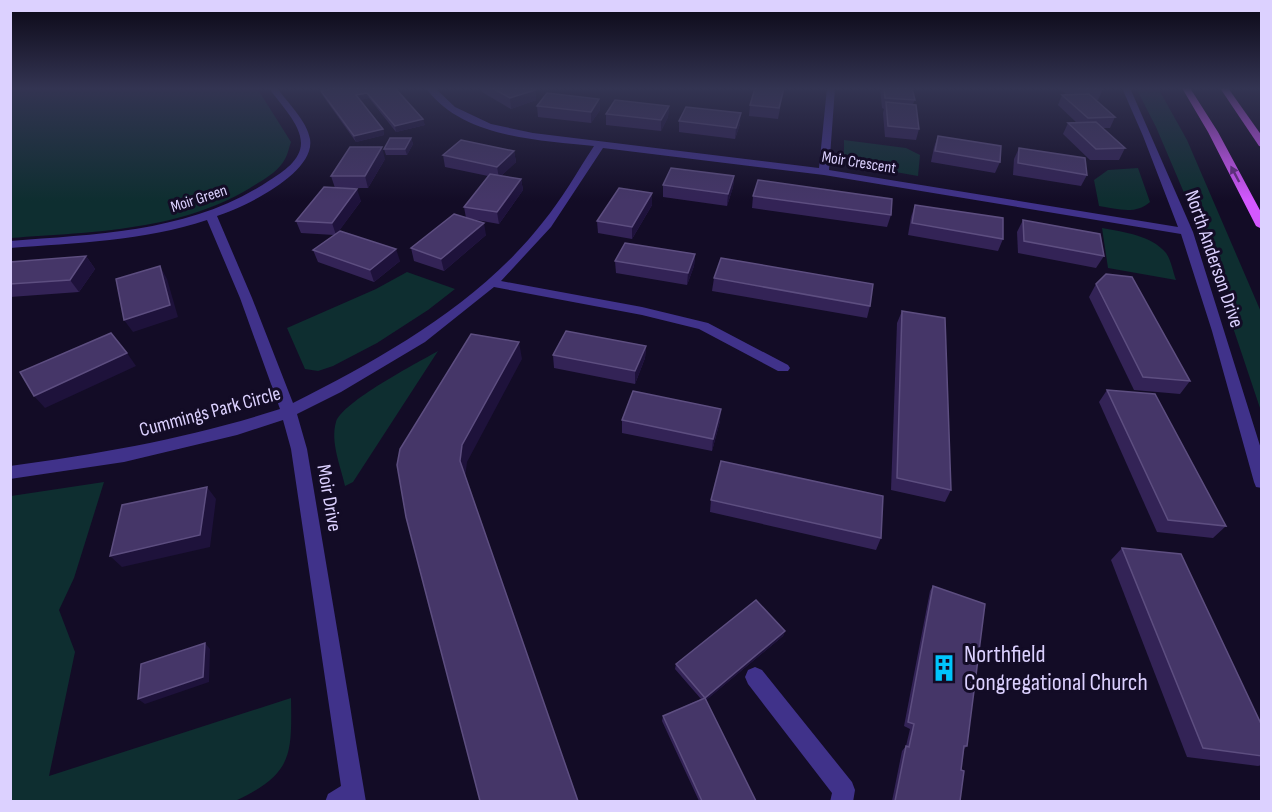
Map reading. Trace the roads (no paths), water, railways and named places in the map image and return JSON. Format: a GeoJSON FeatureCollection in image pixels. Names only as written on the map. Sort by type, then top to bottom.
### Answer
{"type":"FeatureCollection","features":[{"type":"Feature","properties":{"kind":"main road"},"geometry":{"type":"LineString","coordinates":[[1208,126],[1262,226]]}},
{"type":"Feature","properties":{"kind":"main road"},"geometry":{"type":"LineString","coordinates":[[1250,126],[1262,144]]}},
{"type":"Feature","properties":{"kind":"street","name":"Moir Green"},"geometry":{"type":"LineString","coordinates":[[10,244],[148,231],[211,215],[238,205],[276,183],[305,153],[305,137],[298,126]]}},
{"type":"Feature","properties":{"kind":"street","name":"Moir Crescent"},"geometry":{"type":"LineString","coordinates":[[488,126],[533,136],[824,172],[1187,232]]}},
{"type":"Feature","properties":{"kind":"street"},"geometry":{"type":"LineString","coordinates":[[824,172],[828,126]]}},
{"type":"Feature","properties":{"kind":"street","name":"North Anderson Drive"},"geometry":{"type":"LineString","coordinates":[[1144,126],[1187,232],[1262,482]]}},
{"type":"Feature","properties":{"kind":"street","name":"Cummings Park Circle"},"geometry":{"type":"LineString","coordinates":[[10,474],[124,456],[237,429],[289,412],[420,339],[492,283],[547,225],[600,145]]}},
{"type":"Feature","properties":{"kind":"street","name":"Moir Drive"},"geometry":{"type":"LineString","coordinates":[[211,215],[242,288],[289,412],[300,449],[348,798]]}},
{"type":"Feature","properties":{"kind":"street"},"geometry":{"type":"LineString","coordinates":[[492,283],[642,311],[703,326],[783,369]]}},
{"type":"Feature","properties":{"kind":"street"},"geometry":{"type":"LineString","coordinates":[[755,677],[844,790],[841,801]]}},
{"type":"Feature","properties":{"kind":"place","name":"Northfield Congregational Church"},"geometry":{"type":"Point","coordinates":[944,668]}}]}
